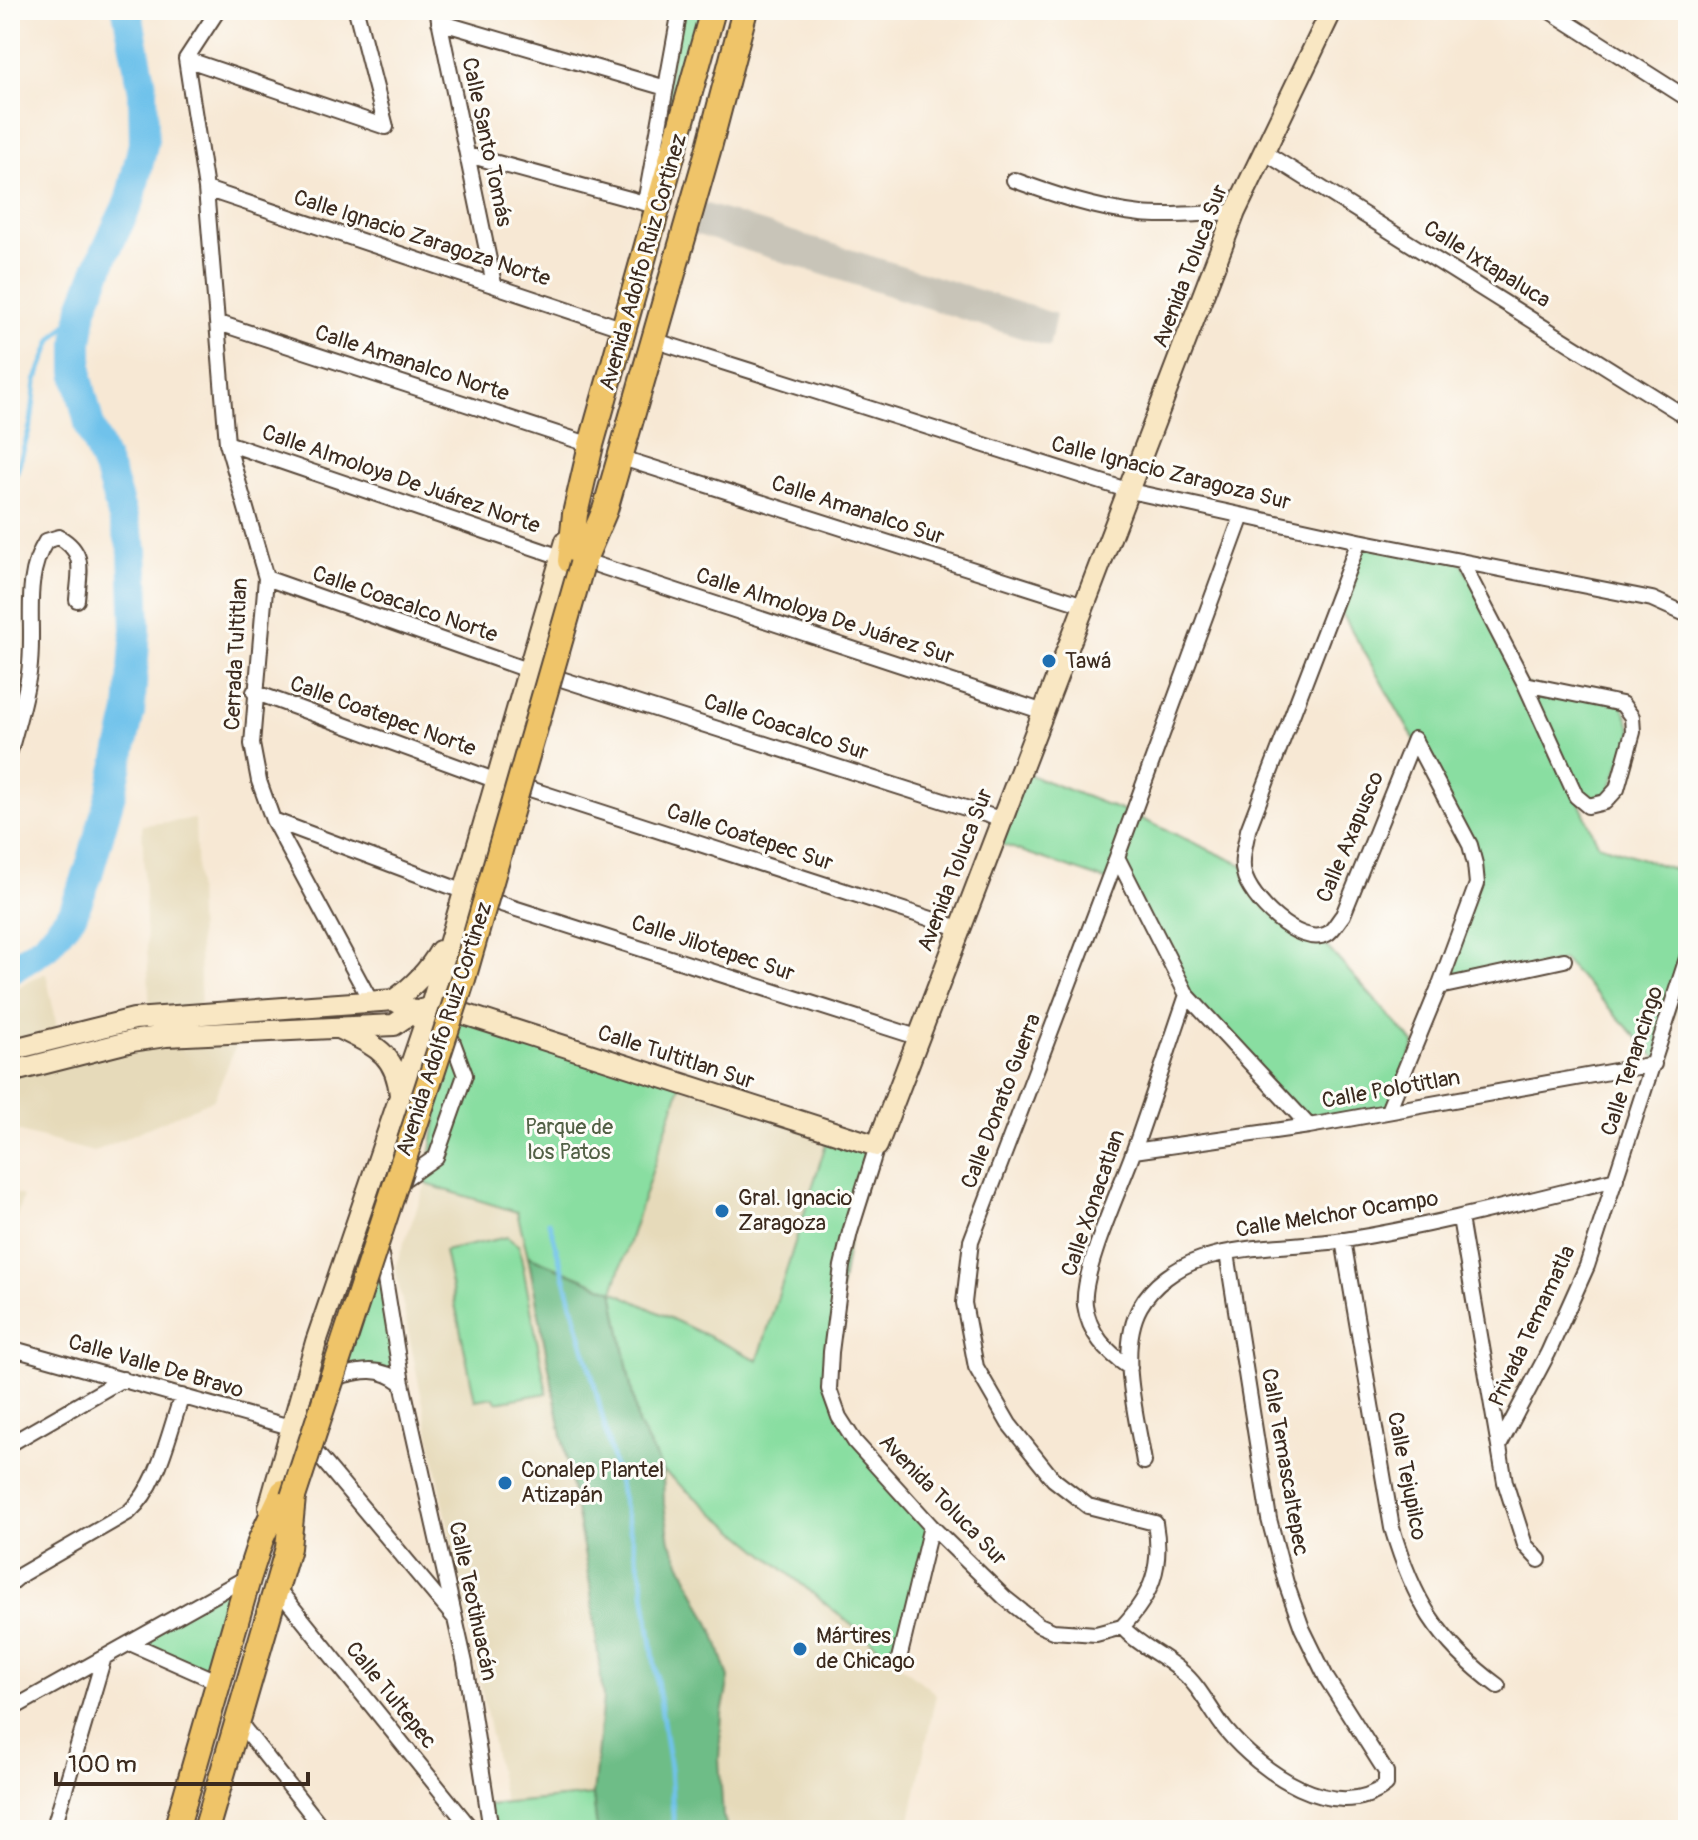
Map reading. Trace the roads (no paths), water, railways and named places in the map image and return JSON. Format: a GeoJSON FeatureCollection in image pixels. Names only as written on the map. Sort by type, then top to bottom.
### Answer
{"type":"FeatureCollection","features":[{"type":"Feature","properties":{"kind":"main road","name":"Avenida Adolfo Ruiz Cortinez"},"geometry":{"type":"LineString","coordinates":[[206,1830],[337,1377],[369,1292],[461,1013],[558,678],[577,603],[575,514],[591,445],[624,329],[652,205],[713,10]]}},
{"type":"Feature","properties":{"kind":"main road","name":"Avenida Adolfo Ruiz Cortinez"},"geometry":{"type":"LineString","coordinates":[[176,1830],[320,1328],[401,1097],[423,1014],[465,892],[530,671],[576,561],[605,510],[745,10]]}},
{"type":"Feature","properties":{"kind":"main road","name":"Avenida Toluca Sur"},"geometry":{"type":"LineString","coordinates":[[877,1146],[1235,212],[1332,10]]}},
{"type":"Feature","properties":{"kind":"main road","name":"Avenida Adolfo Ruiz Cortinez"},"geometry":{"type":"LineString","coordinates":[[261,1539],[288,1494],[463,979],[576,561]]}},
{"type":"Feature","properties":{"kind":"main road"},"geometry":{"type":"LineString","coordinates":[[514,724],[542,733]]}},
{"type":"Feature","properties":{"kind":"main road"},"geometry":{"type":"LineString","coordinates":[[10,1050],[134,1019],[394,1000],[414,986],[430,968],[454,927]]}},
{"type":"Feature","properties":{"kind":"main road","name":"Calle Tultitlan Sur"},"geometry":{"type":"LineString","coordinates":[[394,1000],[423,1014],[461,1013],[877,1146]]}},
{"type":"Feature","properties":{"kind":"main road"},"geometry":{"type":"LineString","coordinates":[[10,1072],[121,1043],[166,1036],[394,1025],[423,1014],[434,1047],[432,1058],[373,1230],[368,1262],[369,1292]]}},
{"type":"Feature","properties":{"kind":"main road"},"geometry":{"type":"LineString","coordinates":[[341,1029],[386,1055],[396,1070],[401,1097]]}},
{"type":"Feature","properties":{"kind":"main road","name":"Avenida Adolfo Ruiz Cortinez"},"geometry":{"type":"LineString","coordinates":[[288,1494],[288,1548]]}},
{"type":"Feature","properties":{"kind":"street"},"geometry":{"type":"LineString","coordinates":[[218,10],[186,59],[386,127],[356,10]]}},
{"type":"Feature","properties":{"kind":"street"},"geometry":{"type":"LineString","coordinates":[[468,155],[652,205],[666,88],[680,10]]}},
{"type":"Feature","properties":{"kind":"street"},"geometry":{"type":"LineString","coordinates":[[1548,10],[1688,99]]}},
{"type":"Feature","properties":{"kind":"street"},"geometry":{"type":"LineString","coordinates":[[438,16],[666,88]]}},
{"type":"Feature","properties":{"kind":"street","name":"Calle Santo Tomás"},"geometry":{"type":"LineString","coordinates":[[438,16],[494,284]]}},
{"type":"Feature","properties":{"kind":"street","name":"Cerrada Tultitlan"},"geometry":{"type":"LineString","coordinates":[[186,59],[206,189],[227,443],[266,578],[252,744],[259,781],[273,820],[371,1002]]}},
{"type":"Feature","properties":{"kind":"street","name":"Calle Ixtapaluca"},"geometry":{"type":"LineString","coordinates":[[1264,152],[1687,414]]}},
{"type":"Feature","properties":{"kind":"street"},"geometry":{"type":"LineString","coordinates":[[1014,180],[1067,200],[1119,211],[1144,214],[1235,212]]}},
{"type":"Feature","properties":{"kind":"street","name":"Calle Ignacio Zaragoza Norte"},"geometry":{"type":"LineString","coordinates":[[206,189],[624,329]]}},
{"type":"Feature","properties":{"kind":"street","name":"Calle Amanalco Norte"},"geometry":{"type":"LineString","coordinates":[[219,323],[591,445]]}},
{"type":"Feature","properties":{"kind":"street","name":"Calle Ignacio Zaragoza Sur"},"geometry":{"type":"LineString","coordinates":[[653,340],[1130,491],[1359,541],[1652,599],[1688,615]]}},
{"type":"Feature","properties":{"kind":"street","name":"Calle Almoloya De Juárez Norte"},"geometry":{"type":"LineString","coordinates":[[227,443],[576,561]]}},
{"type":"Feature","properties":{"kind":"street","name":"Calle Amanalco Sur"},"geometry":{"type":"LineString","coordinates":[[619,457],[1084,605]]}},
{"type":"Feature","properties":{"kind":"street","name":"Calle Donato Guerra"},"geometry":{"type":"LineString","coordinates":[[1122,1627],[1147,1595],[1158,1564],[1155,1523],[1088,1506],[1053,1479],[1009,1424],[976,1367],[964,1303],[971,1241],[1242,516]]}},
{"type":"Feature","properties":{"kind":"street"},"geometry":{"type":"LineString","coordinates":[[10,751],[29,674],[33,631],[32,573],[35,558],[46,541],[59,537],[72,544],[80,559],[77,600]]}},
{"type":"Feature","properties":{"kind":"street","name":"Calle Axapusco"},"geometry":{"type":"LineString","coordinates":[[1359,541],[1248,830],[1243,873],[1265,908],[1282,923],[1307,935],[1318,937],[1329,934],[1343,915],[1414,739],[1470,845],[1477,884],[1388,1111]]}},
{"type":"Feature","properties":{"kind":"street","name":"Calle Almoloya De Juárez Sur"},"geometry":{"type":"LineString","coordinates":[[576,561],[1044,712]]}},
{"type":"Feature","properties":{"kind":"street"},"geometry":{"type":"LineString","coordinates":[[1461,561],[1525,684],[1576,796],[1588,806],[1605,802],[1617,789],[1633,732],[1632,717],[1622,704],[1525,684]]}},
{"type":"Feature","properties":{"kind":"street","name":"Calle Coacalco Norte"},"geometry":{"type":"LineString","coordinates":[[266,578],[530,671]]}},
{"type":"Feature","properties":{"kind":"street","name":"Calle Coacalco Sur"},"geometry":{"type":"LineString","coordinates":[[558,678],[1000,819]]}},
{"type":"Feature","properties":{"kind":"street","name":"Calle Coatepec Norte"},"geometry":{"type":"LineString","coordinates":[[254,692],[497,781]]}},
{"type":"Feature","properties":{"kind":"street","name":"Calle Coatepec Sur"},"geometry":{"type":"LineString","coordinates":[[527,788],[959,928]]}},
{"type":"Feature","properties":{"kind":"street"},"geometry":{"type":"LineString","coordinates":[[273,820],[465,892]]}},
{"type":"Feature","properties":{"kind":"street"},"geometry":{"type":"LineString","coordinates":[[1117,857],[1187,995],[1309,1126]]}},
{"type":"Feature","properties":{"kind":"street","name":"Calle Jilotepec Sur"},"geometry":{"type":"LineString","coordinates":[[495,902],[917,1037]]}},
{"type":"Feature","properties":{"kind":"street","name":"Calle Tenancingo"},"geometry":{"type":"LineString","coordinates":[[1616,1179],[1688,955]]}},
{"type":"Feature","properties":{"kind":"street"},"geometry":{"type":"LineString","coordinates":[[1439,987],[1564,960]]}},
{"type":"Feature","properties":{"kind":"street","name":"Calle Xonacatlan"},"geometry":{"type":"LineString","coordinates":[[1130,1368],[1111,1355],[1090,1324],[1085,1303],[1086,1279],[1187,995]]}},
{"type":"Feature","properties":{"kind":"street","name":"Calle Polotitlan"},"geometry":{"type":"LineString","coordinates":[[1134,1151],[1309,1126],[1654,1064]]}},
{"type":"Feature","properties":{"kind":"street","name":"Avenida Toluca Sur"},"geometry":{"type":"LineString","coordinates":[[877,1146],[842,1266],[829,1389],[839,1417],[855,1442],[931,1526],[1005,1598],[1039,1625],[1053,1631],[1096,1634],[1122,1627]]}},
{"type":"Feature","properties":{"kind":"street","name":"Calle Melchor Ocampo"},"geometry":{"type":"LineString","coordinates":[[1130,1368],[1132,1328],[1141,1306],[1157,1286],[1177,1269],[1201,1259],[1227,1253],[1343,1240],[1460,1218],[1616,1179]]}},
{"type":"Feature","properties":{"kind":"street","name":"Privada Temamatla"},"geometry":{"type":"LineString","coordinates":[[1500,1444],[1568,1310],[1616,1179]]}},
{"type":"Feature","properties":{"kind":"street"},"geometry":{"type":"LineString","coordinates":[[1460,1218],[1505,1482],[1525,1545],[1539,1560]]}},
{"type":"Feature","properties":{"kind":"street","name":"Calle Tejupilco"},"geometry":{"type":"LineString","coordinates":[[1343,1240],[1392,1528],[1406,1574],[1425,1610],[1447,1641],[1471,1666],[1498,1686]]}},
{"type":"Feature","properties":{"kind":"street","name":"Calle Temascaltepec"},"geometry":{"type":"LineString","coordinates":[[1122,1627],[1133,1640],[1183,1671],[1245,1751],[1300,1787],[1329,1798],[1354,1800],[1376,1793],[1386,1785],[1386,1772],[1327,1679],[1302,1628],[1286,1583],[1269,1519],[1227,1253]]}},
{"type":"Feature","properties":{"kind":"street","name":"Calle Teotihuacán"},"geometry":{"type":"LineString","coordinates":[[381,1255],[402,1383],[456,1619],[491,1830]]}},
{"type":"Feature","properties":{"kind":"street","name":"Calle Valle De Bravo"},"geometry":{"type":"LineString","coordinates":[[10,1348],[290,1427]]}},
{"type":"Feature","properties":{"kind":"street"},"geometry":{"type":"LineString","coordinates":[[1130,1368],[1144,1462]]}},
{"type":"Feature","properties":{"kind":"street"},"geometry":{"type":"LineString","coordinates":[[337,1377],[371,1369],[388,1372],[402,1383]]}},
{"type":"Feature","properties":{"kind":"street"},"geometry":{"type":"LineString","coordinates":[[10,1444],[123,1379]]}},
{"type":"Feature","properties":{"kind":"street"},"geometry":{"type":"LineString","coordinates":[[10,1584],[129,1512],[142,1500],[182,1396]]}},
{"type":"Feature","properties":{"kind":"street"},"geometry":{"type":"LineString","coordinates":[[315,1451],[456,1619]]}},
{"type":"Feature","properties":{"kind":"street"},"geometry":{"type":"LineString","coordinates":[[898,1663],[931,1526]]}},
{"type":"Feature","properties":{"kind":"street"},"geometry":{"type":"LineString","coordinates":[[10,1710],[249,1576]]}},
{"type":"Feature","properties":{"kind":"street","name":"Calle Tultepec"},"geometry":{"type":"LineString","coordinates":[[277,1588],[472,1830]]}},
{"type":"Feature","properties":{"kind":"street"},"geometry":{"type":"LineString","coordinates":[[130,1643],[218,1682]]}},
{"type":"Feature","properties":{"kind":"street"},"geometry":{"type":"LineString","coordinates":[[53,1830],[104,1657]]}},
{"type":"Feature","properties":{"kind":"street"},"geometry":{"type":"LineString","coordinates":[[239,1722],[324,1830]]}},
{"type":"Feature","properties":{"kind":"waterway"},"geometry":{"type":"LineString","coordinates":[[10,970],[46,946],[73,913],[88,874],[112,790],[130,712],[136,629],[133,551],[110,475],[90,427],[78,378],[78,342],[83,307],[130,200],[144,140],[143,91],[127,10]]}},
{"type":"Feature","properties":{"kind":"waterway"},"geometry":{"type":"LineString","coordinates":[[10,485],[31,423],[36,382],[52,340],[83,307]]}},
{"type":"Feature","properties":{"kind":"waterway"},"geometry":{"type":"LineString","coordinates":[[549,1222],[594,1383],[642,1578],[670,1768],[674,1830]]}},
{"type":"Feature","properties":{"kind":"place","name":"Tawá"},"geometry":{"type":"Point","coordinates":[1049,661]}},
{"type":"Feature","properties":{"kind":"place","name":"Gral. Ignacio Zaragoza"},"geometry":{"type":"Point","coordinates":[722,1211]}},
{"type":"Feature","properties":{"kind":"place","name":"Conalep Plantel Atizapán"},"geometry":{"type":"Point","coordinates":[505,1483]}},
{"type":"Feature","properties":{"kind":"place","name":"Mártires de Chicago"},"geometry":{"type":"Point","coordinates":[800,1649]}},
{"type":"Feature","properties":{"kind":"park label","name":"Parque de los Patos"},"geometry":{"type":"Point","coordinates":[569,1140]}}]}
